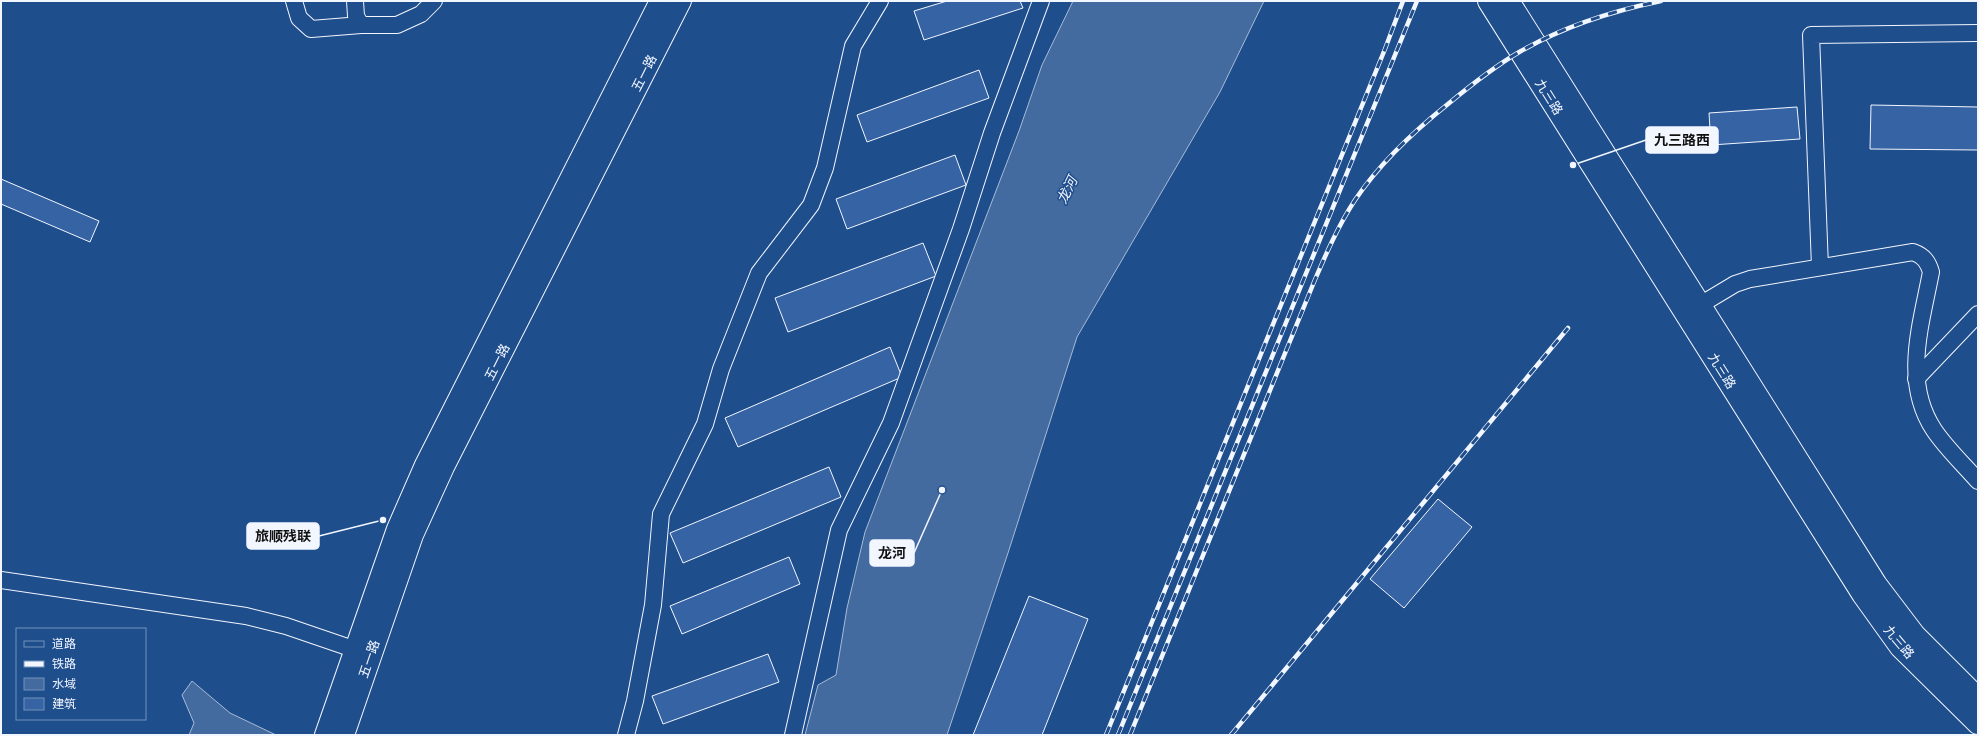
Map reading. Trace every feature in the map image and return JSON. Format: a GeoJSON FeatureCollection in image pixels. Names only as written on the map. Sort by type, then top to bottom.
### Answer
{"type":"FeatureCollection","features":[{"type":"Feature","properties":{"kind":"highway","name":"九三路"},"geometry":{"type":"LineString","coordinates":[[1489,1],[1876,585],[1914,634],[1978,699]]}},
{"type":"Feature","properties":{"kind":"highway","name":"九三路"},"geometry":{"type":"LineString","coordinates":[[1508,1],[1845,567],[1881,621],[1924,670],[1978,723]]}},
{"type":"Feature","properties":{"kind":"main road","name":"五一路"},"geometry":{"type":"LineString","coordinates":[[344,735],[362,652],[396,529],[425,465],[660,1]]}},
{"type":"Feature","properties":{"kind":"main road","name":"五一路"},"geometry":{"type":"LineString","coordinates":[[325,735],[444,467],[681,1]]}},
{"type":"Feature","properties":{"kind":"street"},"geometry":{"type":"LineString","coordinates":[[294,1],[299,18],[311,29],[361,25],[396,25],[421,14],[434,1]]}},
{"type":"Feature","properties":{"kind":"street"},"geometry":{"type":"LineString","coordinates":[[355,1],[356,16],[361,25]]}},
{"type":"Feature","properties":{"kind":"street"},"geometry":{"type":"LineString","coordinates":[[626,735],[635,701],[653,605],[661,514],[705,424],[721,369],[759,273],[811,205],[825,168],[853,46],[880,1]]}},
{"type":"Feature","properties":{"kind":"street"},"geometry":{"type":"LineString","coordinates":[[792,735],[839,530],[891,423],[961,229],[995,126],[1041,1]]}},
{"type":"Feature","properties":{"kind":"street"},"geometry":{"type":"LineString","coordinates":[[1820,267],[1811,35],[1978,33]]}},
{"type":"Feature","properties":{"kind":"street"},"geometry":{"type":"LineString","coordinates":[[1693,310],[1735,284],[1750,279],[1913,252],[1921,255],[1928,263],[1931,272],[1916,353],[1916,379],[1922,407],[1934,430],[1978,481]]}},
{"type":"Feature","properties":{"kind":"street"},"geometry":{"type":"LineString","coordinates":[[1916,379],[1978,314]]}},
{"type":"Feature","properties":{"kind":"street"},"geometry":{"type":"LineString","coordinates":[[1,580],[246,616],[286,626],[362,652]]}},
{"type":"Feature","properties":{"kind":"water"},"geometry":{"type":"Polygon","coordinates":[[[1073,1],[1264,1],[1220,92],[1077,337],[1008,553],[947,735],[805,735],[818,685],[836,675],[847,608],[865,532],[1019,131],[1042,65],[1073,1]]]}},
{"type":"Feature","properties":{"kind":"water"},"geometry":{"type":"Polygon","coordinates":[[[192,681],[230,713],[276,735],[189,735],[194,723],[182,695],[192,681]]]}},
{"type":"Feature","properties":{"kind":"building"},"geometry":{"type":"Polygon","coordinates":[[[947,1],[1020,1],[1023,8],[924,40],[914,11],[947,1]]]}},
{"type":"Feature","properties":{"kind":"building"},"geometry":{"type":"Polygon","coordinates":[[[979,70],[989,98],[867,142],[857,115],[979,70]]]}},
{"type":"Feature","properties":{"kind":"building"},"geometry":{"type":"Polygon","coordinates":[[[1871,105],[1978,107],[1978,150],[1870,149],[1871,105]]]}},
{"type":"Feature","properties":{"kind":"building"},"geometry":{"type":"Polygon","coordinates":[[[1797,107],[1800,139],[1711,145],[1709,113],[1797,107]]]}},
{"type":"Feature","properties":{"kind":"building"},"geometry":{"type":"Polygon","coordinates":[[[955,155],[966,185],[847,229],[836,199],[955,155]]]}},
{"type":"Feature","properties":{"kind":"building"},"geometry":{"type":"Polygon","coordinates":[[[1,179],[99,221],[90,242],[1,204],[1,179]]]}},
{"type":"Feature","properties":{"kind":"building"},"geometry":{"type":"Polygon","coordinates":[[[923,243],[936,276],[788,332],[775,298],[923,243]]]}},
{"type":"Feature","properties":{"kind":"building"},"geometry":{"type":"Polygon","coordinates":[[[890,347],[902,377],[738,447],[725,418],[890,347]]]}},
{"type":"Feature","properties":{"kind":"building"},"geometry":{"type":"Polygon","coordinates":[[[829,467],[841,497],[683,563],[670,533],[829,467]]]}},
{"type":"Feature","properties":{"kind":"building"},"geometry":{"type":"Polygon","coordinates":[[[1438,499],[1472,527],[1404,608],[1370,579],[1438,499]]]}},
{"type":"Feature","properties":{"kind":"building"},"geometry":{"type":"Polygon","coordinates":[[[789,557],[800,584],[682,634],[670,606],[789,557]]]}},
{"type":"Feature","properties":{"kind":"building"},"geometry":{"type":"Polygon","coordinates":[[[1029,596],[1088,619],[1042,735],[973,735],[1029,596]]]}},
{"type":"Feature","properties":{"kind":"building"},"geometry":{"type":"Polygon","coordinates":[[[768,654],[779,682],[663,724],[652,696],[768,654]]]}},
{"type":"Feature","properties":{"kind":"railway"},"geometry":{"type":"LineString","coordinates":[[1106,735],[1385,49],[1403,1]]}},
{"type":"Feature","properties":{"kind":"railway"},"geometry":{"type":"LineString","coordinates":[[1118,735],[1417,1]]}},
{"type":"Feature","properties":{"kind":"railway"},"geometry":{"type":"LineString","coordinates":[[1130,735],[1314,282],[1338,230],[1355,200],[1365,186],[1386,161],[1422,126],[1474,83],[1511,57],[1538,42],[1589,20],[1661,1]]}},
{"type":"Feature","properties":{"kind":"railway"},"geometry":{"type":"LineString","coordinates":[[1231,735],[1568,328]]}},
{"type":"Feature","properties":{"kind":"place","name":"九三路西"},"geometry":{"type":"Point","coordinates":[1573,165]}},
{"type":"Feature","properties":{"kind":"place","name":"龙河"},"geometry":{"type":"Point","coordinates":[942,490]}},
{"type":"Feature","properties":{"kind":"place","name":"旅顺残联"},"geometry":{"type":"Point","coordinates":[383,520]}}]}
